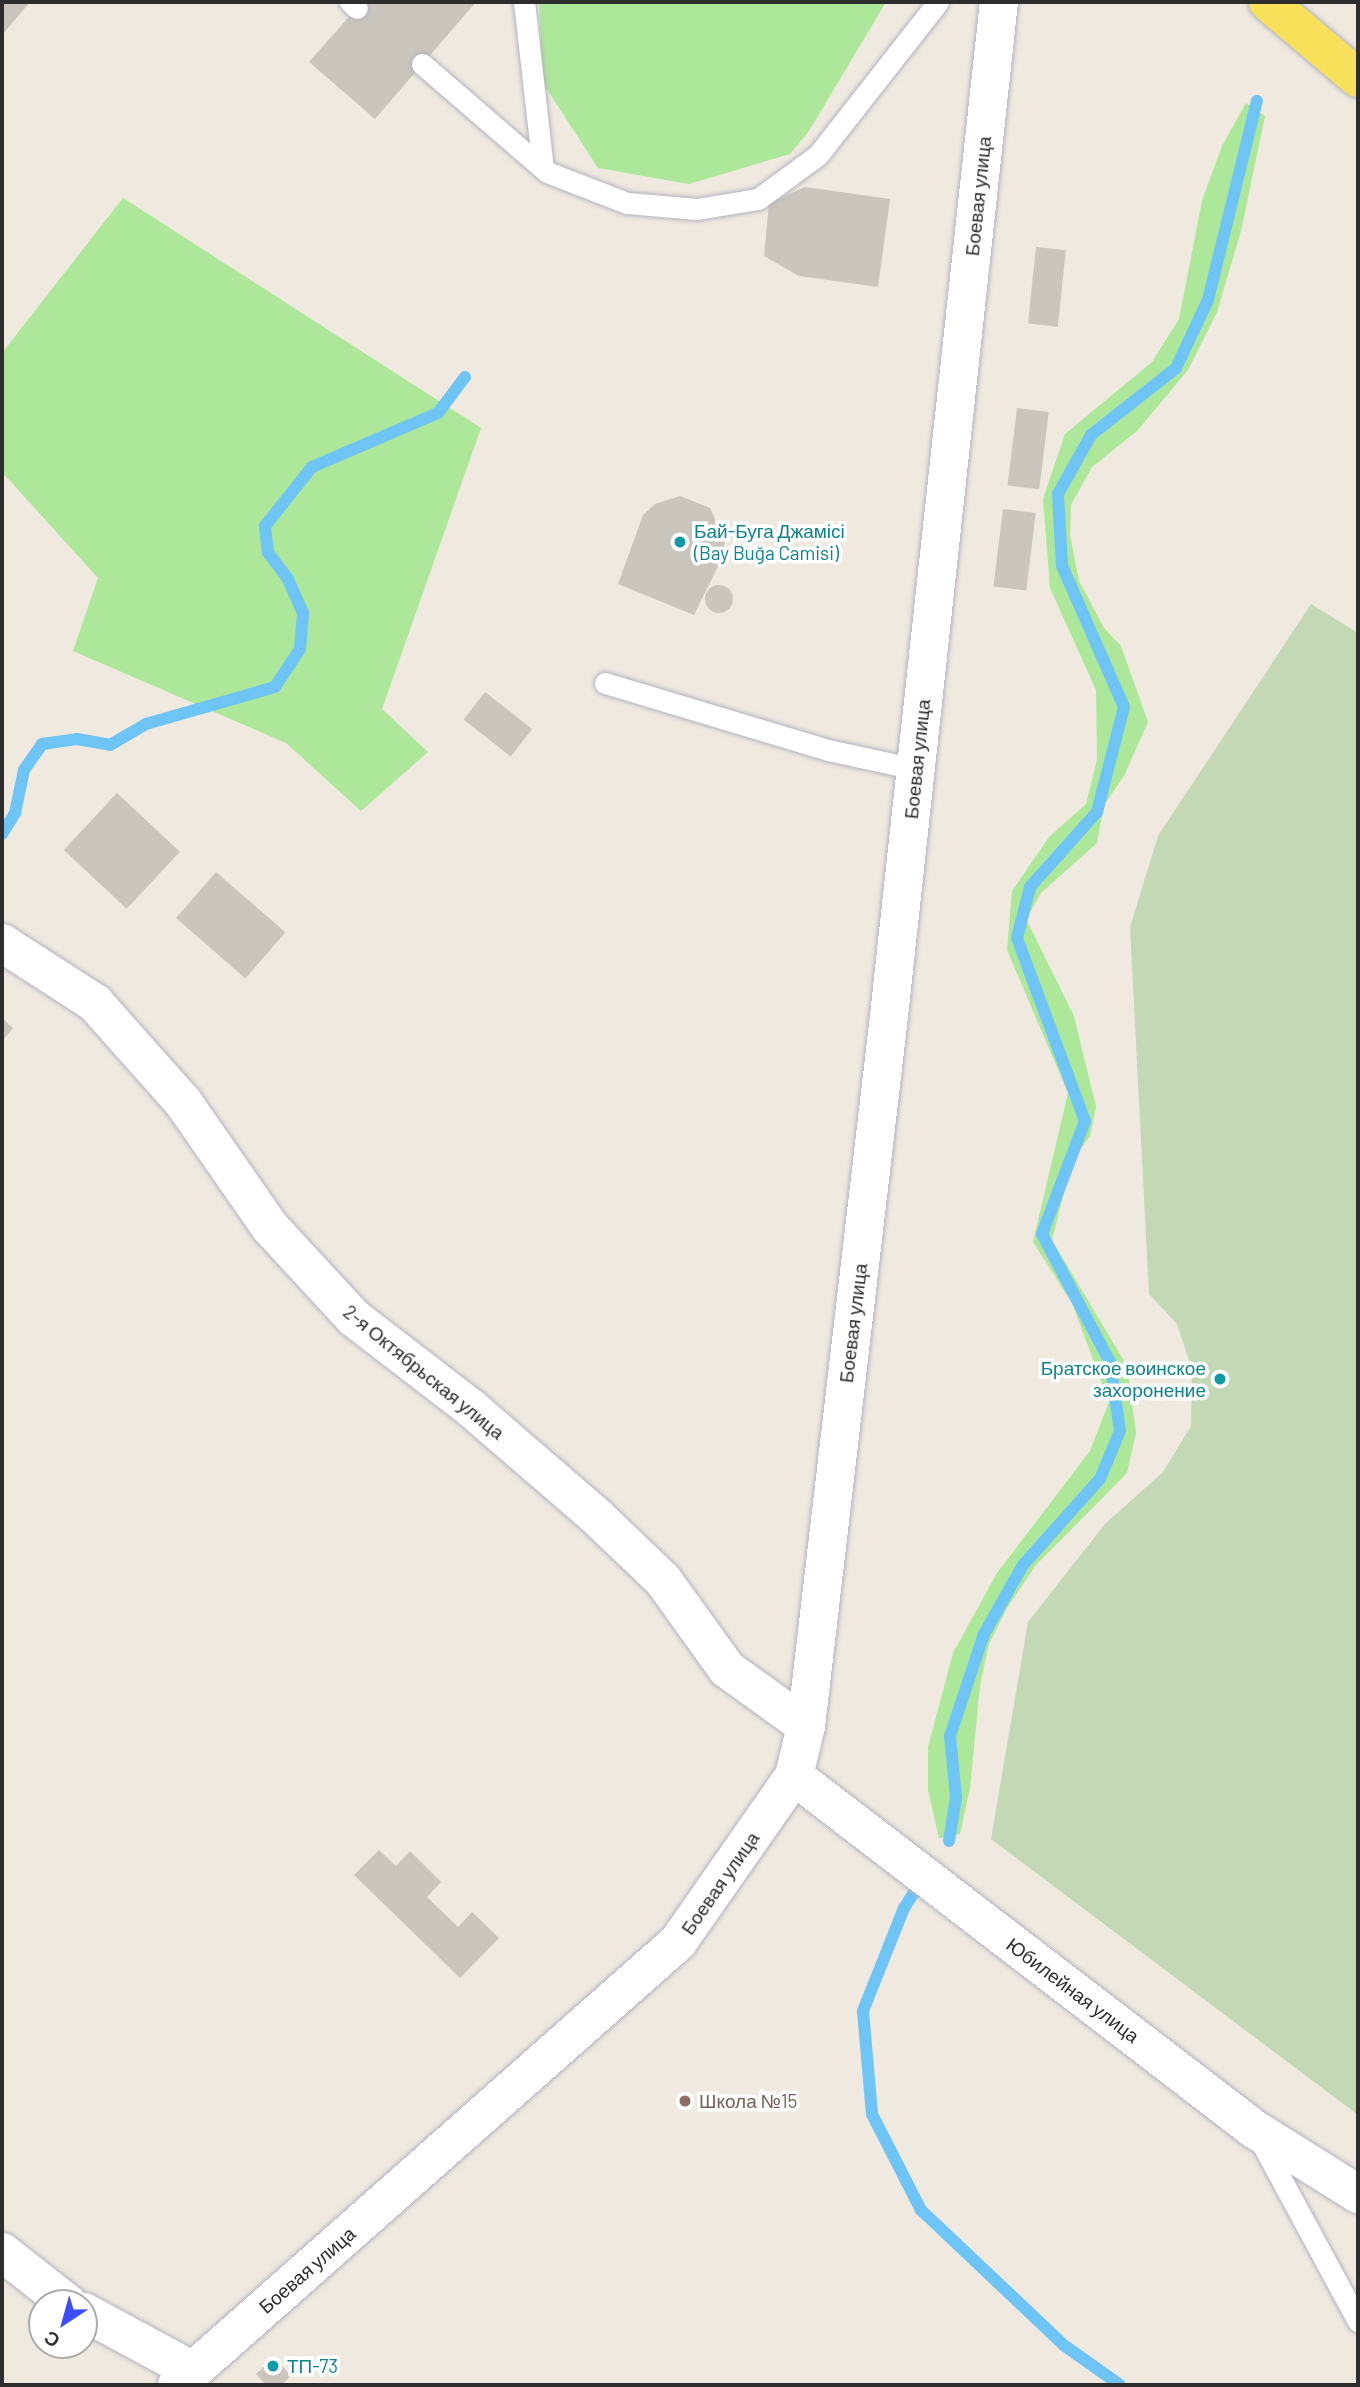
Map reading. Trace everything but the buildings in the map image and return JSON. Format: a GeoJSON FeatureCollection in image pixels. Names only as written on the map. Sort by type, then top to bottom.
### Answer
{"type":"FeatureCollection","features":[{"type":"Feature","properties":{"kind":"main road"},"geometry":{"type":"LineString","coordinates":[[1268,2],[1358,78]]}},
{"type":"Feature","properties":{"kind":"street","name":"Боевая улица"},"geometry":{"type":"LineString","coordinates":[[185,2378],[678,1942],[794,1776],[806,1726],[916,769],[999,2]]}},
{"type":"Feature","properties":{"kind":"street","name":"2-я Октябрьская улица"},"geometry":{"type":"LineString","coordinates":[[2,943],[95,1003],[183,1102],[270,1227],[354,1318],[472,1409],[597,1517],[663,1580],[727,1669],[806,1726]]}},
{"type":"Feature","properties":{"kind":"street","name":"Юбилейная улица"},"geometry":{"type":"LineString","coordinates":[[794,1776],[1254,2129],[1358,2194]]}},
{"type":"Feature","properties":{"kind":"street"},"geometry":{"type":"LineString","coordinates":[[2,2252],[49,2289]]}},
{"type":"Feature","properties":{"kind":"street"},"geometry":{"type":"LineString","coordinates":[[98,2321],[185,2378]]}},
{"type":"Feature","properties":{"kind":"lane"},"geometry":{"type":"LineString","coordinates":[[524,2],[543,169]]}},
{"type":"Feature","properties":{"kind":"lane"},"geometry":{"type":"LineString","coordinates":[[422,64],[543,169],[627,203],[697,209],[758,199],[818,155],[938,2]]}},
{"type":"Feature","properties":{"kind":"lane"},"geometry":{"type":"LineString","coordinates":[[605,683],[828,750],[916,769]]}},
{"type":"Feature","properties":{"kind":"lane"},"geometry":{"type":"LineString","coordinates":[[1254,2129],[1358,2321]]}},
{"type":"Feature","properties":{"kind":"green space"},"geometry":{"type":"Polygon","coordinates":[[[539,2],[886,2],[809,131],[790,154],[689,184],[598,168],[543,83],[539,2]]]}},
{"type":"Feature","properties":{"kind":"green space"},"geometry":{"type":"Polygon","coordinates":[[[1246,103],[1265,116],[1241,231],[1217,312],[1188,370],[1137,431],[1092,467],[1071,505],[1070,535],[1079,581],[1104,628],[1121,646],[1148,722],[1124,776],[1104,805],[1097,843],[1041,893],[1026,919],[1074,1016],[1096,1107],[1090,1136],[1072,1161],[1052,1240],[1127,1366],[1136,1433],[1127,1473],[1036,1565],[1007,1608],[989,1644],[980,1685],[970,1788],[960,1834],[939,1838],[928,1790],[928,1747],[953,1653],[997,1573],[1090,1451],[1109,1402],[1072,1303],[1033,1242],[1068,1093],[1007,950],[1012,891],[1049,837],[1086,804],[1097,760],[1096,690],[1050,588],[1043,499],[1065,434],[1152,362],[1179,319],[1202,201],[1222,146],[1246,103]]]}},
{"type":"Feature","properties":{"kind":"green space"},"geometry":{"type":"Polygon","coordinates":[[[123,198],[481,428],[382,709],[428,752],[361,811],[286,743],[73,651],[98,578],[2,472],[2,353],[123,198]]]}},
{"type":"Feature","properties":{"kind":"green space"},"geometry":{"type":"Polygon","coordinates":[[[1311,604],[1358,633],[1358,2115],[991,1839],[1028,1622],[1105,1524],[1163,1472],[1191,1426],[1192,1369],[1177,1324],[1149,1294],[1130,927],[1158,836],[1311,604]]]}},
{"type":"Feature","properties":{"kind":"waterway"},"geometry":{"type":"LineString","coordinates":[[949,1841],[956,1798],[950,1736],[984,1634],[1023,1565],[1100,1479],[1120,1431],[1110,1362],[1042,1234],[1085,1121],[1017,938],[1030,887],[1097,812],[1124,707],[1062,566],[1058,494],[1091,435],[1176,368],[1208,300],[1257,101]]}},
{"type":"Feature","properties":{"kind":"waterway"},"geometry":{"type":"LineString","coordinates":[[2,834],[15,813],[24,770],[42,744],[77,739],[110,745],[146,724],[275,687],[300,649],[303,613],[288,579],[268,552],[265,526],[312,467],[438,413],[465,377]]}},
{"type":"Feature","properties":{"kind":"waterway"},"geometry":{"type":"LineString","coordinates":[[918,1886],[904,1908],[863,2011],[872,2114],[921,2210],[1065,2346],[1120,2385]]}},
{"type":"Feature","properties":{"kind":"place","name":"Бай-Буга Джамісі (Bay Buğa Camisi)"},"geometry":{"type":"Point","coordinates":[680,542]}},
{"type":"Feature","properties":{"kind":"place","name":"Братское воинское захоронение"},"geometry":{"type":"Point","coordinates":[1220,1379]}},
{"type":"Feature","properties":{"kind":"place","name":"Школа №15"},"geometry":{"type":"Point","coordinates":[685,2101]}},
{"type":"Feature","properties":{"kind":"place","name":"ТП-73"},"geometry":{"type":"Point","coordinates":[273,2366]}}]}
